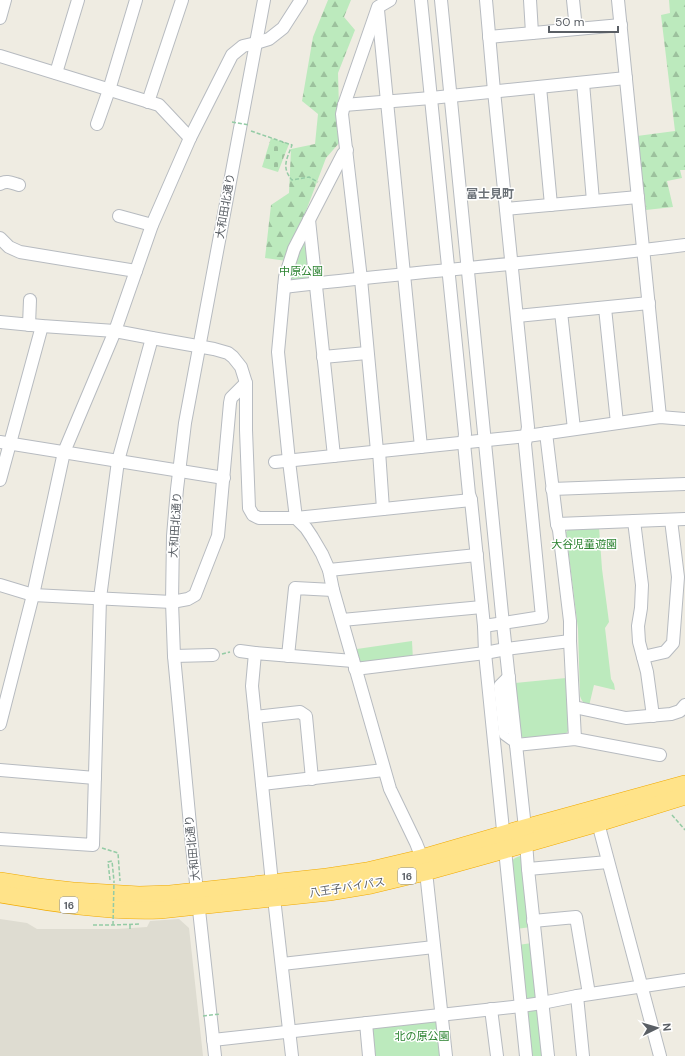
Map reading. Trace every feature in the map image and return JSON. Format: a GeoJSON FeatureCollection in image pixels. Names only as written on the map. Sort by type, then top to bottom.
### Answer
{"type":"FeatureCollection","features":[{"type":"Feature","properties":{"kind":"highway","name":"16"},"geometry":{"type":"LineString","coordinates":[[608,805],[642,790],[685,774]]}},
{"type":"Feature","properties":{"kind":"highway","name":"八王子バイパス"},"geometry":{"type":"LineString","coordinates":[[525,836],[608,805],[685,784]]}},
{"type":"Feature","properties":{"kind":"highway","name":"八王子バイパス"},"geometry":{"type":"LineString","coordinates":[[0,882],[38,887],[105,888],[128,895],[198,898],[273,891],[329,892],[393,880],[424,865],[503,842],[525,836],[598,823],[685,796]]}},
{"type":"Feature","properties":{"kind":"highway"},"geometry":{"type":"LineString","coordinates":[[598,823],[678,810]]}},
{"type":"Feature","properties":{"kind":"highway","name":"16"},"geometry":{"type":"LineString","coordinates":[[0,871],[40,879],[105,888]]}},
{"type":"Feature","properties":{"kind":"highway","name":"八王子バイパス"},"geometry":{"type":"LineString","coordinates":[[0,894],[68,905],[136,920],[160,910],[198,898]]}},
{"type":"Feature","properties":{"kind":"highway","name":"16"},"geometry":{"type":"LineString","coordinates":[[0,904],[54,912],[108,915],[136,920]]}},
{"type":"Feature","properties":{"kind":"street"},"geometry":{"type":"LineString","coordinates":[[0,18],[5,0]]}},
{"type":"Feature","properties":{"kind":"street"},"geometry":{"type":"LineString","coordinates":[[56,73],[78,0]]}},
{"type":"Feature","properties":{"kind":"street"},"geometry":{"type":"LineString","coordinates":[[96,124],[109,90],[136,0]]}},
{"type":"Feature","properties":{"kind":"street"},"geometry":{"type":"LineString","coordinates":[[148,102],[182,0]]}},
{"type":"Feature","properties":{"kind":"street","name":"大和田北通り"},"geometry":{"type":"LineString","coordinates":[[215,1056],[174,656],[172,602],[173,536],[186,423],[199,346],[264,0]]}},
{"type":"Feature","properties":{"kind":"street"},"geometry":{"type":"LineString","coordinates":[[0,724],[34,595],[64,452],[115,330],[152,225],[190,138],[232,55],[243,46],[269,39],[283,28],[301,0]]}},
{"type":"Feature","properties":{"kind":"street"},"geometry":{"type":"LineString","coordinates":[[383,509],[347,150],[342,114],[378,7],[390,0]]}},
{"type":"Feature","properties":{"kind":"street"},"geometry":{"type":"LineString","coordinates":[[421,0],[465,434],[464,443],[469,494],[471,500],[484,626],[485,653],[503,842],[526,1056]]}},
{"type":"Feature","properties":{"kind":"street"},"geometry":{"type":"LineString","coordinates":[[441,0],[533,921],[548,1056]]}},
{"type":"Feature","properties":{"kind":"street"},"geometry":{"type":"LineString","coordinates":[[484,626],[542,617],[525,444],[528,427],[486,0]]}},
{"type":"Feature","properties":{"kind":"street"},"geometry":{"type":"LineString","coordinates":[[530,0],[532,33]]}},
{"type":"Feature","properties":{"kind":"street"},"geometry":{"type":"LineString","coordinates":[[573,0],[576,29]]}},
{"type":"Feature","properties":{"kind":"street"},"geometry":{"type":"LineString","coordinates":[[618,0],[660,418]]}},
{"type":"Feature","properties":{"kind":"street"},"geometry":{"type":"LineString","coordinates":[[378,7],[421,447]]}},
{"type":"Feature","properties":{"kind":"street"},"geometry":{"type":"LineString","coordinates":[[489,37],[621,25]]}},
{"type":"Feature","properties":{"kind":"street"},"geometry":{"type":"LineString","coordinates":[[0,56],[159,105],[190,138]]}},
{"type":"Feature","properties":{"kind":"street"},"geometry":{"type":"LineString","coordinates":[[344,106],[626,78]]}},
{"type":"Feature","properties":{"kind":"street"},"geometry":{"type":"LineString","coordinates":[[582,83],[593,201]]}},
{"type":"Feature","properties":{"kind":"street"},"geometry":{"type":"LineString","coordinates":[[540,87],[551,205]]}},
{"type":"Feature","properties":{"kind":"street"},"geometry":{"type":"LineString","coordinates":[[347,150],[342,154],[294,249],[285,277],[278,352],[289,461],[296,518],[306,528],[312,537],[329,570],[333,590],[390,789],[416,844],[424,865],[446,1056]]}},
{"type":"Feature","properties":{"kind":"street"},"geometry":{"type":"LineString","coordinates":[[0,184],[7,181],[19,185]]}},
{"type":"Feature","properties":{"kind":"street"},"geometry":{"type":"LineString","coordinates":[[506,209],[638,198]]}},
{"type":"Feature","properties":{"kind":"street"},"geometry":{"type":"LineString","coordinates":[[119,216],[152,225]]}},
{"type":"Feature","properties":{"kind":"street"},"geometry":{"type":"LineString","coordinates":[[309,220],[334,456]]}},
{"type":"Feature","properties":{"kind":"street"},"geometry":{"type":"LineString","coordinates":[[0,238],[9,247],[20,252],[136,271]]}},
{"type":"Feature","properties":{"kind":"street"},"geometry":{"type":"LineString","coordinates":[[284,287],[643,251],[685,245]]}},
{"type":"Feature","properties":{"kind":"street"},"geometry":{"type":"LineString","coordinates":[[29,325],[30,300]]}},
{"type":"Feature","properties":{"kind":"street"},"geometry":{"type":"LineString","coordinates":[[517,316],[649,303]]}},
{"type":"Feature","properties":{"kind":"street"},"geometry":{"type":"LineString","coordinates":[[605,308],[617,423]]}},
{"type":"Feature","properties":{"kind":"street"},"geometry":{"type":"LineString","coordinates":[[561,312],[574,429]]}},
{"type":"Feature","properties":{"kind":"street"},"geometry":{"type":"LineString","coordinates":[[0,322],[115,330],[228,353],[242,367],[246,383],[249,508],[253,515],[259,518],[296,518],[471,500]]}},
{"type":"Feature","properties":{"kind":"street"},"geometry":{"type":"LineString","coordinates":[[0,480],[5,443],[42,326]]}},
{"type":"Feature","properties":{"kind":"street"},"geometry":{"type":"LineString","coordinates":[[0,839],[93,845],[100,598],[118,461],[152,338]]}},
{"type":"Feature","properties":{"kind":"street"},"geometry":{"type":"LineString","coordinates":[[323,357],[367,353]]}},
{"type":"Feature","properties":{"kind":"street"},"geometry":{"type":"LineString","coordinates":[[0,585],[34,595],[172,602],[188,599],[195,595],[218,536],[230,403],[232,398],[246,383]]}},
{"type":"Feature","properties":{"kind":"street"},"geometry":{"type":"LineString","coordinates":[[275,462],[527,436],[660,418],[685,419]]}},
{"type":"Feature","properties":{"kind":"street"},"geometry":{"type":"LineString","coordinates":[[546,433],[570,621],[576,739]]}},
{"type":"Feature","properties":{"kind":"street"},"geometry":{"type":"LineString","coordinates":[[5,443],[224,478]]}},
{"type":"Feature","properties":{"kind":"street"},"geometry":{"type":"LineString","coordinates":[[552,489],[685,484]]}},
{"type":"Feature","properties":{"kind":"street"},"geometry":{"type":"LineString","coordinates":[[557,524],[685,519]]}},
{"type":"Feature","properties":{"kind":"street"},"geometry":{"type":"LineString","coordinates":[[643,657],[665,652],[673,643],[678,577],[671,520]]}},
{"type":"Feature","properties":{"kind":"street"},"geometry":{"type":"LineString","coordinates":[[634,521],[642,585],[638,642],[647,672],[653,716]]}},
{"type":"Feature","properties":{"kind":"street"},"geometry":{"type":"LineString","coordinates":[[329,570],[477,555]]}},
{"type":"Feature","properties":{"kind":"street"},"geometry":{"type":"LineString","coordinates":[[288,656],[296,588],[333,590]]}},
{"type":"Feature","properties":{"kind":"street"},"geometry":{"type":"LineString","coordinates":[[342,620],[482,607]]}},
{"type":"Feature","properties":{"kind":"street"},"geometry":{"type":"LineString","coordinates":[[240,651],[354,665],[485,653],[570,641]]}},
{"type":"Feature","properties":{"kind":"street"},"geometry":{"type":"LineString","coordinates":[[255,653],[252,686],[292,1056]]}},
{"type":"Feature","properties":{"kind":"street"},"geometry":{"type":"LineString","coordinates":[[174,656],[212,655]]}},
{"type":"Feature","properties":{"kind":"street"},"geometry":{"type":"LineString","coordinates":[[574,707],[626,718],[671,714],[680,711],[685,705]]}},
{"type":"Feature","properties":{"kind":"street"},"geometry":{"type":"LineString","coordinates":[[255,717],[300,712],[306,716],[312,779]]}},
{"type":"Feature","properties":{"kind":"street"},"geometry":{"type":"LineString","coordinates":[[516,744],[576,739],[660,755]]}},
{"type":"Feature","properties":{"kind":"street"},"geometry":{"type":"LineString","coordinates":[[0,770],[95,778]]}},
{"type":"Feature","properties":{"kind":"street"},"geometry":{"type":"LineString","coordinates":[[262,784],[384,770]]}},
{"type":"Feature","properties":{"kind":"street"},"geometry":{"type":"LineString","coordinates":[[598,823],[660,1056]]}},
{"type":"Feature","properties":{"kind":"street"},"geometry":{"type":"LineString","coordinates":[[528,869],[608,862]]}},
{"type":"Feature","properties":{"kind":"street"},"geometry":{"type":"LineString","coordinates":[[533,921],[576,917],[589,994]]}},
{"type":"Feature","properties":{"kind":"street"},"geometry":{"type":"LineString","coordinates":[[282,964],[434,947]]}},
{"type":"Feature","properties":{"kind":"street"},"geometry":{"type":"LineString","coordinates":[[213,1040],[521,1006],[589,994],[685,980]]}},
{"type":"Feature","properties":{"kind":"street"},"geometry":{"type":"LineString","coordinates":[[577,996],[583,1056]]}},
{"type":"Feature","properties":{"kind":"street"},"geometry":{"type":"LineString","coordinates":[[491,1009],[497,1056]]}},
{"type":"Feature","properties":{"kind":"street"},"geometry":{"type":"LineString","coordinates":[[366,1023],[369,1056]]}},
{"type":"Feature","properties":{"kind":"path"},"geometry":{"type":"LineString","coordinates":[[232,122],[249,125]]}},
{"type":"Feature","properties":{"kind":"path"},"geometry":{"type":"LineString","coordinates":[[249,130],[292,145],[285,164],[287,174],[292,180],[309,176],[325,187]]}},
{"type":"Feature","properties":{"kind":"path"},"geometry":{"type":"LineString","coordinates":[[212,655],[240,651]]}},
{"type":"Feature","properties":{"kind":"path"},"geometry":{"type":"LineString","coordinates":[[678,810],[685,830]]}},
{"type":"Feature","properties":{"kind":"path"},"geometry":{"type":"LineString","coordinates":[[93,845],[118,853],[120,883]]}},
{"type":"Feature","properties":{"kind":"path"},"geometry":{"type":"LineString","coordinates":[[105,888],[108,862],[112,861],[114,881],[113,925]]}},
{"type":"Feature","properties":{"kind":"path"},"geometry":{"type":"LineString","coordinates":[[93,925],[113,925],[136,920]]}},
{"type":"Feature","properties":{"kind":"path"},"geometry":{"type":"LineString","coordinates":[[130,931],[136,920]]}},
{"type":"Feature","properties":{"kind":"path"},"geometry":{"type":"LineString","coordinates":[[203,1016],[220,1014]]}},
{"type":"Feature","properties":{"kind":"shaded area"},"geometry":{"type":"Polygon","coordinates":[[[0,919],[27,923],[37,929],[117,929],[147,927],[150,921],[179,919],[189,928],[203,1056],[0,1056],[0,919]]]}},
{"type":"Feature","properties":{"kind":"green space"},"geometry":{"type":"Polygon","coordinates":[[[328,0],[351,0],[344,17],[355,30],[338,73],[340,142],[326,158],[287,261],[265,258],[271,205],[289,193],[291,149],[315,144],[318,114],[302,101],[313,37],[328,0]]]}},
{"type":"Feature","properties":{"kind":"green space"},"geometry":{"type":"Polygon","coordinates":[[[669,0],[685,0],[685,170],[680,170],[682,178],[667,181],[673,207],[646,210],[637,136],[675,131],[661,15],[670,13],[669,0]]]}},
{"type":"Feature","properties":{"kind":"green space"},"geometry":{"type":"Polygon","coordinates":[[[271,138],[289,144],[278,172],[262,167],[271,138]]]}},
{"type":"Feature","properties":{"kind":"green space","name":"中原公園"},"geometry":{"type":"Polygon","coordinates":[[[309,220],[316,283],[284,287],[309,220]]]}},
{"type":"Feature","properties":{"kind":"green space","name":"大谷児童遊園"},"geometry":{"type":"Polygon","coordinates":[[[571,527],[599,527],[602,569],[609,622],[605,628],[611,679],[615,690],[594,685],[589,706],[583,702],[580,696],[578,629],[566,532],[571,527]]]}},
{"type":"Feature","properties":{"kind":"green space"},"geometry":{"type":"Polygon","coordinates":[[[412,641],[413,661],[355,669],[350,650],[412,641]]]}},
{"type":"Feature","properties":{"kind":"green space"},"geometry":{"type":"Polygon","coordinates":[[[566,678],[568,731],[564,736],[527,740],[521,736],[515,683],[566,678]]]}},
{"type":"Feature","properties":{"kind":"green space"},"geometry":{"type":"Polygon","coordinates":[[[520,856],[524,860],[545,1056],[527,1056],[509,863],[520,856]],[[531,927],[516,929],[518,945],[532,943],[531,927]]]}},
{"type":"Feature","properties":{"kind":"green space","name":"北の原公園"},"geometry":{"type":"Polygon","coordinates":[[[442,1014],[446,1056],[369,1056],[366,1023],[442,1014]]]}},
{"type":"Feature","properties":{"kind":"district","name":"富士見町"},"geometry":{"type":"Point","coordinates":[490,194]}}]}
